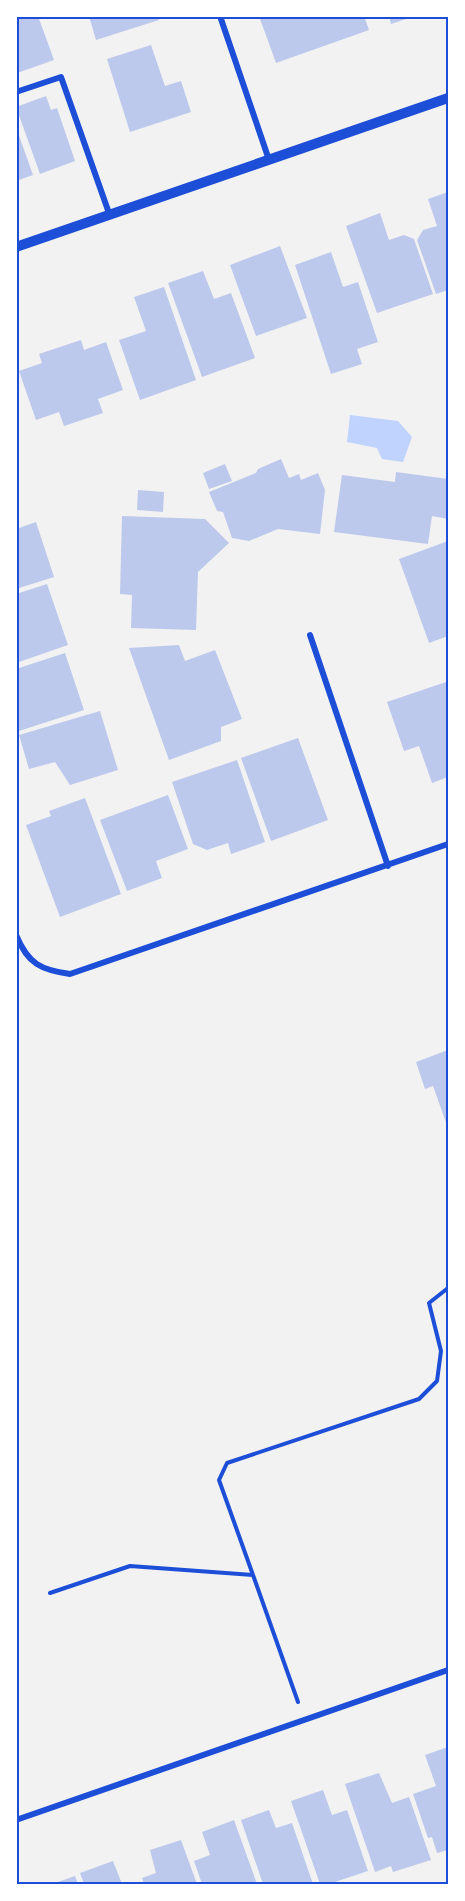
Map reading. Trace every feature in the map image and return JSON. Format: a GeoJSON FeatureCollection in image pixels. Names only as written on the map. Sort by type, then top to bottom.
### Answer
{"type":"FeatureCollection","features":[{"type":"Feature","properties":{"kind":"street"},"geometry":{"type":"LineString","coordinates":[[220,16],[269,159]]}},
{"type":"Feature","properties":{"kind":"street"},"geometry":{"type":"LineString","coordinates":[[16,92],[60,77],[110,216]]}},
{"type":"Feature","properties":{"kind":"street"},"geometry":{"type":"LineString","coordinates":[[16,247],[448,98]]}},
{"type":"Feature","properties":{"kind":"street"},"geometry":{"type":"LineString","coordinates":[[310,635],[388,866]]}},
{"type":"Feature","properties":{"kind":"street"},"geometry":{"type":"LineString","coordinates":[[16,935],[22,948],[43,970],[70,974],[448,844]]}},
{"type":"Feature","properties":{"kind":"street"},"geometry":{"type":"LineString","coordinates":[[16,1820],[448,1670]]}},
{"type":"Feature","properties":{"kind":"path"},"geometry":{"type":"LineString","coordinates":[[304,1720],[219,1479],[227,1463],[419,1399],[437,1381],[441,1351],[429,1303],[448,1288]]}},
{"type":"Feature","properties":{"kind":"path"},"geometry":{"type":"LineString","coordinates":[[50,1593],[130,1566],[253,1575]]}},
{"type":"Feature","properties":{"kind":"water"},"geometry":{"type":"Polygon","coordinates":[[[350,415],[398,421],[412,437],[403,462],[382,459],[377,448],[347,442],[350,415]]]}},
{"type":"Feature","properties":{"kind":"building"},"geometry":{"type":"Polygon","coordinates":[[[16,16],[38,16],[54,60],[17,73],[16,16]]]}},
{"type":"Feature","properties":{"kind":"building"},"geometry":{"type":"Polygon","coordinates":[[[89,16],[157,16],[159,20],[96,40],[89,16]]]}},
{"type":"Feature","properties":{"kind":"building"},"geometry":{"type":"Polygon","coordinates":[[[259,16],[364,16],[369,30],[276,63],[259,16]]]}},
{"type":"Feature","properties":{"kind":"building"},"geometry":{"type":"Polygon","coordinates":[[[389,16],[412,16],[412,17],[391,24],[389,16]]]}},
{"type":"Feature","properties":{"kind":"building"},"geometry":{"type":"Polygon","coordinates":[[[151,45],[165,86],[181,81],[191,112],[130,132],[107,59],[151,45]]]}},
{"type":"Feature","properties":{"kind":"building"},"geometry":{"type":"Polygon","coordinates":[[[46,96],[51,110],[57,108],[75,161],[40,174],[16,107],[46,96]]]}},
{"type":"Feature","properties":{"kind":"building"},"geometry":{"type":"Polygon","coordinates":[[[16,127],[33,175],[16,181],[16,127]]]}},
{"type":"Feature","properties":{"kind":"building"},"geometry":{"type":"Polygon","coordinates":[[[448,192],[448,290],[436,294],[417,240],[423,230],[437,226],[428,199],[448,192]]]}},
{"type":"Feature","properties":{"kind":"building"},"geometry":{"type":"Polygon","coordinates":[[[380,213],[389,240],[404,235],[414,239],[433,294],[377,313],[346,226],[380,213]]]}},
{"type":"Feature","properties":{"kind":"building"},"geometry":{"type":"Polygon","coordinates":[[[280,246],[307,318],[256,336],[230,265],[280,246]]]}},
{"type":"Feature","properties":{"kind":"building"},"geometry":{"type":"Polygon","coordinates":[[[331,252],[343,287],[358,282],[378,342],[357,349],[362,364],[331,374],[295,265],[331,252]]]}},
{"type":"Feature","properties":{"kind":"building"},"geometry":{"type":"Polygon","coordinates":[[[203,271],[214,299],[231,293],[255,358],[202,377],[168,283],[203,271]]]}},
{"type":"Feature","properties":{"kind":"building"},"geometry":{"type":"Polygon","coordinates":[[[164,287],[196,380],[140,400],[119,340],[146,331],[134,297],[164,287]]]}},
{"type":"Feature","properties":{"kind":"building"},"geometry":{"type":"Polygon","coordinates":[[[81,340],[84,350],[106,342],[123,390],[98,399],[103,413],[64,426],[59,412],[36,420],[19,371],[42,363],[39,354],[81,340]]]}},
{"type":"Feature","properties":{"kind":"building"},"geometry":{"type":"Polygon","coordinates":[[[281,459],[289,478],[299,474],[301,480],[318,473],[325,490],[320,534],[278,529],[249,541],[232,538],[223,512],[217,511],[209,492],[256,473],[258,469],[281,459]]]}},
{"type":"Feature","properties":{"kind":"building"},"geometry":{"type":"Polygon","coordinates":[[[225,464],[232,481],[209,489],[203,473],[225,464]]]}},
{"type":"Feature","properties":{"kind":"building"},"geometry":{"type":"Polygon","coordinates":[[[396,472],[448,479],[448,519],[432,516],[428,544],[334,532],[342,475],[395,482],[396,472]]]}},
{"type":"Feature","properties":{"kind":"building"},"geometry":{"type":"Polygon","coordinates":[[[138,490],[164,492],[163,512],[137,510],[138,490]]]}},
{"type":"Feature","properties":{"kind":"building"},"geometry":{"type":"Polygon","coordinates":[[[122,516],[205,519],[229,543],[198,572],[196,630],[131,628],[132,595],[120,594],[122,516]]]}},
{"type":"Feature","properties":{"kind":"building"},"geometry":{"type":"Polygon","coordinates":[[[36,522],[54,577],[16,589],[16,529],[36,522]]]}},
{"type":"Feature","properties":{"kind":"building"},"geometry":{"type":"Polygon","coordinates":[[[448,541],[448,636],[429,643],[399,559],[448,541]]]}},
{"type":"Feature","properties":{"kind":"building"},"geometry":{"type":"Polygon","coordinates":[[[47,584],[68,645],[16,663],[16,594],[47,584]]]}},
{"type":"Feature","properties":{"kind":"building"},"geometry":{"type":"Polygon","coordinates":[[[179,645],[185,661],[215,650],[242,719],[221,727],[221,741],[169,760],[129,648],[179,645]]]}},
{"type":"Feature","properties":{"kind":"building"},"geometry":{"type":"Polygon","coordinates":[[[65,653],[84,710],[16,732],[16,669],[65,653]]]}},
{"type":"Feature","properties":{"kind":"building"},"geometry":{"type":"Polygon","coordinates":[[[446,682],[448,690],[448,777],[432,783],[419,746],[404,751],[387,702],[446,682]]]}},
{"type":"Feature","properties":{"kind":"building"},"geometry":{"type":"Polygon","coordinates":[[[100,711],[118,770],[70,785],[55,762],[29,769],[19,735],[100,711]]]}},
{"type":"Feature","properties":{"kind":"building"},"geometry":{"type":"Polygon","coordinates":[[[298,738],[328,820],[271,841],[241,758],[298,738]]]}},
{"type":"Feature","properties":{"kind":"building"},"geometry":{"type":"Polygon","coordinates":[[[237,760],[265,842],[231,854],[228,843],[207,850],[193,844],[172,782],[237,760]]]}},
{"type":"Feature","properties":{"kind":"building"},"geometry":{"type":"Polygon","coordinates":[[[168,795],[188,849],[156,861],[162,878],[127,891],[100,820],[168,795]]]}},
{"type":"Feature","properties":{"kind":"building"},"geometry":{"type":"Polygon","coordinates":[[[85,798],[121,894],[60,917],[26,825],[51,816],[49,811],[85,798]]]}},
{"type":"Feature","properties":{"kind":"building"},"geometry":{"type":"Polygon","coordinates":[[[448,1050],[448,1128],[433,1086],[425,1089],[416,1062],[448,1050]]]}},
{"type":"Feature","properties":{"kind":"building"},"geometry":{"type":"Polygon","coordinates":[[[448,1747],[448,1850],[437,1853],[432,1837],[428,1838],[413,1794],[436,1786],[425,1755],[448,1747]]]}},
{"type":"Feature","properties":{"kind":"building"},"geometry":{"type":"Polygon","coordinates":[[[379,1773],[392,1803],[409,1797],[431,1860],[393,1872],[391,1866],[375,1872],[345,1784],[379,1773]]]}},
{"type":"Feature","properties":{"kind":"building"},"geometry":{"type":"Polygon","coordinates":[[[323,1790],[332,1815],[347,1810],[368,1871],[329,1884],[320,1884],[291,1801],[323,1790]]]}},
{"type":"Feature","properties":{"kind":"building"},"geometry":{"type":"Polygon","coordinates":[[[269,1810],[276,1828],[292,1823],[313,1884],[263,1884],[241,1820],[269,1810]]]}},
{"type":"Feature","properties":{"kind":"building"},"geometry":{"type":"Polygon","coordinates":[[[234,1820],[257,1884],[202,1884],[194,1861],[210,1855],[202,1832],[234,1820]]]}},
{"type":"Feature","properties":{"kind":"building"},"geometry":{"type":"Polygon","coordinates":[[[181,1840],[197,1884],[144,1884],[142,1878],[156,1873],[150,1850],[181,1840]]]}},
{"type":"Feature","properties":{"kind":"building"},"geometry":{"type":"Polygon","coordinates":[[[113,1861],[122,1884],[84,1884],[80,1873],[113,1861]]]}},
{"type":"Feature","properties":{"kind":"building"},"geometry":{"type":"Polygon","coordinates":[[[75,1876],[78,1884],[52,1884],[75,1876]]]}}]}
